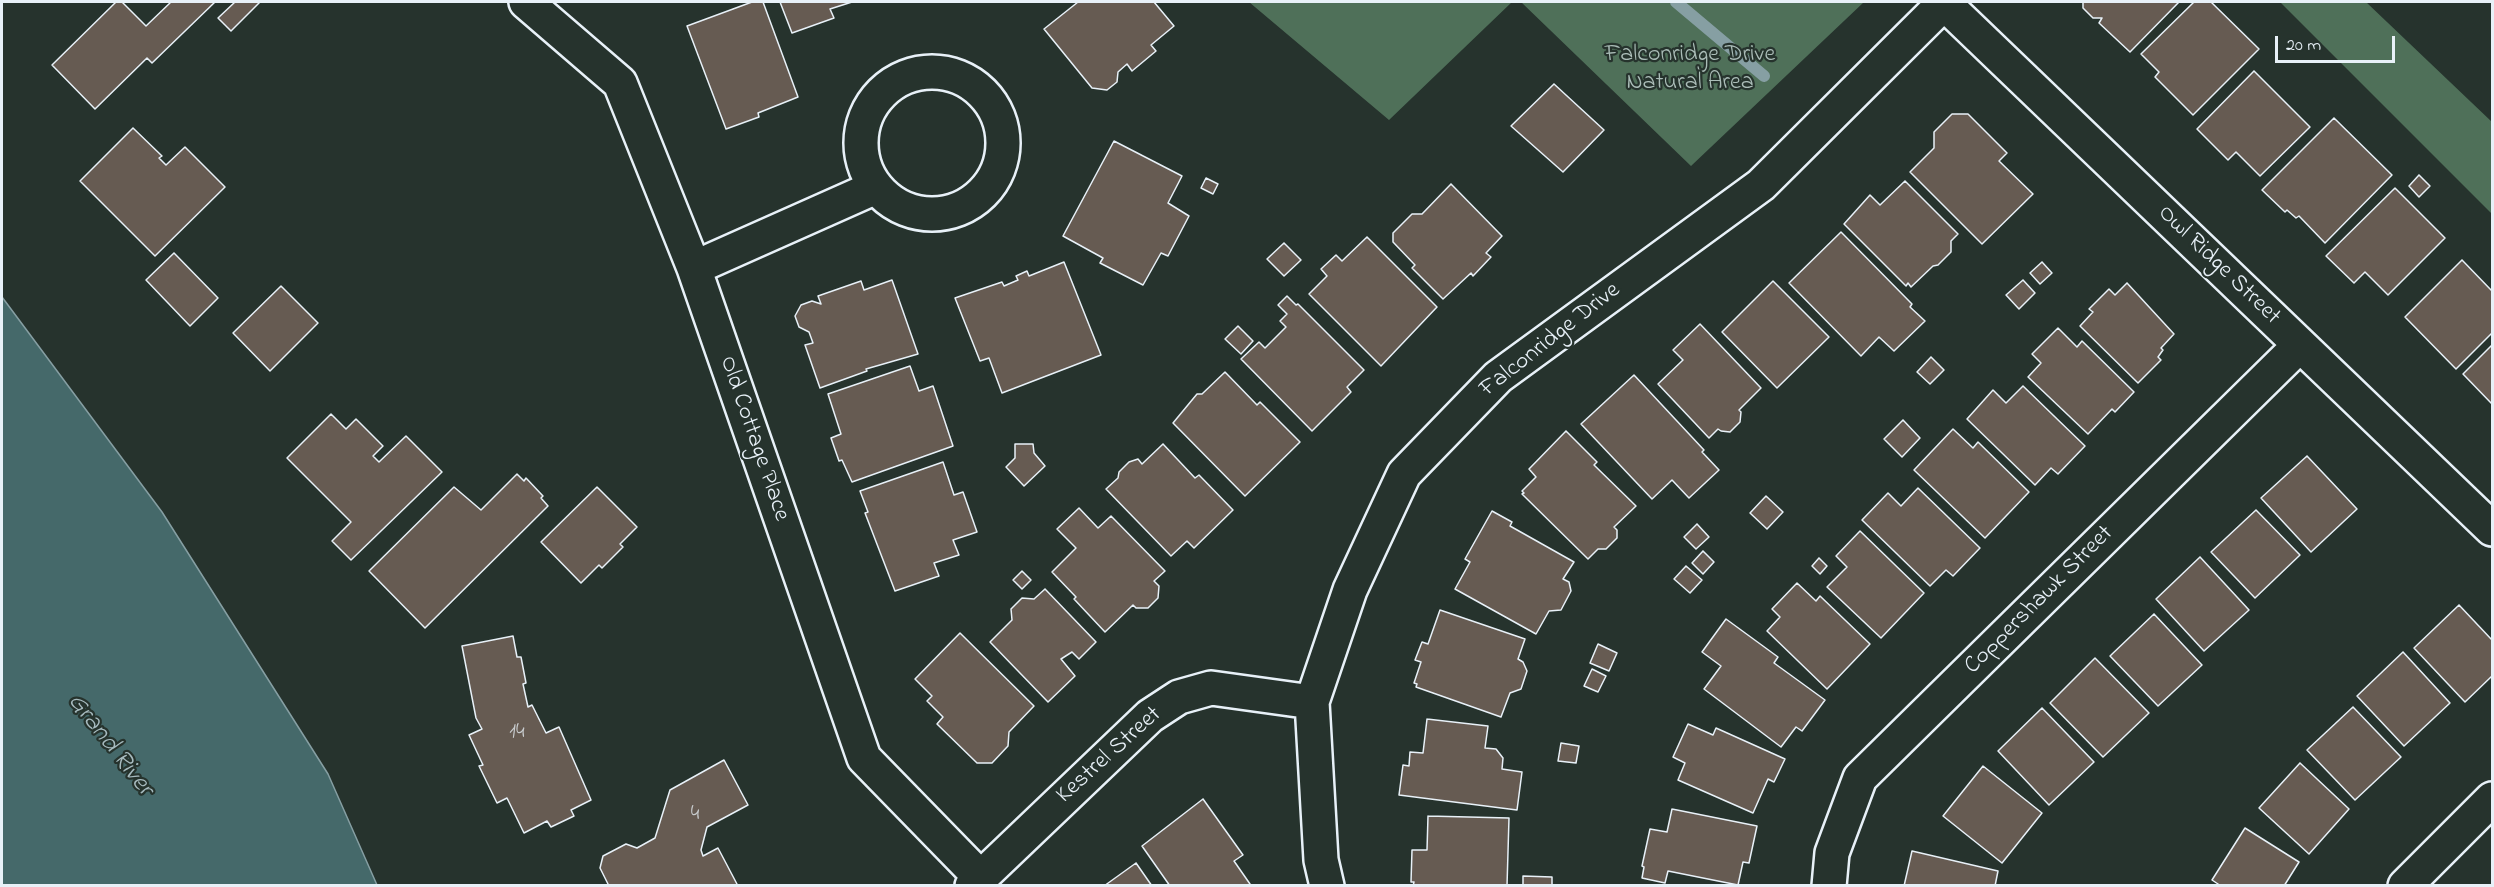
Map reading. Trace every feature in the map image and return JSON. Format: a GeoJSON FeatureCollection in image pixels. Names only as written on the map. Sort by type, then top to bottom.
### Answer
{"type":"FeatureCollection","features":[{"type":"Feature","properties":{"kind":"street","name":"Old Cottage Place"},"geometry":{"type":"LineString","coordinates":[[526,2],[620,83],[694,268],[864,758],[976,881]]}},
{"type":"Feature","properties":{"kind":"street","name":"Owl Ridge Street"},"geometry":{"type":"LineString","coordinates":[[1945,2],[2493,529]]}},
{"type":"Feature","properties":{"kind":"street","name":"Falconridge Drive"},"geometry":{"type":"LineString","coordinates":[[1327,885],[1321,860],[1312,702],[1350,590],[1404,474],[1498,377],[1761,185],[1945,2]]}},
{"type":"Feature","properties":{"kind":"street"},"geometry":{"type":"LineString","coordinates":[[929,72],[953,75],[968,82],[987,98],[998,114],[1004,139],[1003,154],[995,178],[978,198],[956,211],[932,215],[917,213],[894,204],[876,187],[863,163],[861,139],[867,114],[885,90],[906,77],[929,72]]}},
{"type":"Feature","properties":{"kind":"street"},"geometry":{"type":"LineString","coordinates":[[694,268],[876,187]]}},
{"type":"Feature","properties":{"kind":"street","name":"Coppershawk Street"},"geometry":{"type":"LineString","coordinates":[[1828,885],[1832,854],[1860,778],[2300,345]]}},
{"type":"Feature","properties":{"kind":"street","name":"Kestrel Street"},"geometry":{"type":"LineString","coordinates":[[976,881],[1150,716],[1179,697],[1211,688],[1312,702]]}},
{"type":"Feature","properties":{"kind":"street"},"geometry":{"type":"LineString","coordinates":[[2405,885],[2493,799]]}},
{"type":"Feature","properties":{"kind":"green space"},"geometry":{"type":"Polygon","coordinates":[[[1249,2],[1512,2],[1389,120],[1249,2]]]}},
{"type":"Feature","properties":{"kind":"green space","name":"Falconridge Drive Natural Area"},"geometry":{"type":"Polygon","coordinates":[[[1521,2],[1864,2],[1691,166],[1521,2]]]}},
{"type":"Feature","properties":{"kind":"green space"},"geometry":{"type":"Polygon","coordinates":[[[2280,2],[2366,2],[2492,122],[2492,214],[2280,2]]]}},
{"type":"Feature","properties":{"kind":"water","name":"Grand River"},"geometry":{"type":"Polygon","coordinates":[[[2,297],[162,512],[328,774],[377,885],[2,885],[2,297]]]}},
{"type":"Feature","properties":{"kind":"building"},"geometry":{"type":"Polygon","coordinates":[[[116,2],[122,2],[146,26],[171,2],[215,2],[152,63],[147,58],[95,109],[52,65],[116,2]]]}},
{"type":"Feature","properties":{"kind":"building"},"geometry":{"type":"Polygon","coordinates":[[[235,2],[260,2],[231,31],[218,18],[235,2]]]}},
{"type":"Feature","properties":{"kind":"building"},"geometry":{"type":"Polygon","coordinates":[[[752,2],[763,2],[798,97],[758,113],[759,117],[726,129],[687,26],[752,2]]]}},
{"type":"Feature","properties":{"kind":"building"},"geometry":{"type":"Polygon","coordinates":[[[780,2],[852,2],[830,9],[834,18],[792,33],[780,2]]]}},
{"type":"Feature","properties":{"kind":"building"},"geometry":{"type":"Polygon","coordinates":[[[1078,2],[1154,2],[1174,26],[1151,45],[1156,51],[1132,71],[1127,64],[1118,72],[1117,82],[1107,90],[1092,88],[1044,29],[1078,2]]]}},
{"type":"Feature","properties":{"kind":"building"},"geometry":{"type":"Polygon","coordinates":[[[2083,2],[2179,2],[2130,52],[2099,23],[2102,18],[2093,18],[2083,8],[2083,2]]]}},
{"type":"Feature","properties":{"kind":"building"},"geometry":{"type":"Polygon","coordinates":[[[2194,2],[2211,2],[2259,49],[2193,115],[2155,77],[2159,72],[2141,54],[2194,2]]]}},
{"type":"Feature","properties":{"kind":"building"},"geometry":{"type":"Polygon","coordinates":[[[2254,71],[2310,127],[2260,176],[2236,152],[2228,160],[2197,129],[2254,71]]]}},
{"type":"Feature","properties":{"kind":"building"},"geometry":{"type":"Polygon","coordinates":[[[1554,84],[1604,130],[1563,172],[1511,126],[1554,84]]]}},
{"type":"Feature","properties":{"kind":"building"},"geometry":{"type":"Polygon","coordinates":[[[1952,114],[1968,114],[2007,153],[1999,161],[2033,194],[1982,244],[1910,172],[1934,148],[1934,132],[1952,114]]]}},
{"type":"Feature","properties":{"kind":"building"},"geometry":{"type":"Polygon","coordinates":[[[2334,118],[2392,175],[2325,243],[2299,216],[2296,218],[2287,210],[2285,212],[2262,190],[2334,118]]]}},
{"type":"Feature","properties":{"kind":"building"},"geometry":{"type":"Polygon","coordinates":[[[133,128],[162,156],[159,158],[166,165],[185,147],[225,187],[155,256],[80,181],[133,128]]]}},
{"type":"Feature","properties":{"kind":"building"},"geometry":{"type":"Polygon","coordinates":[[[1114,141],[1182,176],[1168,203],[1189,216],[1168,256],[1161,253],[1143,285],[1100,263],[1103,258],[1063,236],[1114,141]]]}},
{"type":"Feature","properties":{"kind":"building"},"geometry":{"type":"Polygon","coordinates":[[[2419,175],[2430,186],[2419,197],[2409,186],[2419,175]]]}},
{"type":"Feature","properties":{"kind":"building"},"geometry":{"type":"Polygon","coordinates":[[[1206,178],[1218,184],[1213,194],[1201,188],[1206,178]]]}},
{"type":"Feature","properties":{"kind":"building"},"geometry":{"type":"Polygon","coordinates":[[[1905,181],[1958,234],[1951,241],[1951,252],[1911,287],[1908,283],[1906,286],[1844,224],[1870,195],[1880,205],[1905,181]]]}},
{"type":"Feature","properties":{"kind":"building"},"geometry":{"type":"Polygon","coordinates":[[[1451,184],[1502,236],[1486,253],[1491,257],[1473,276],[1471,273],[1443,299],[1412,268],[1415,265],[1393,242],[1393,233],[1412,214],[1422,214],[1451,184]]]}},
{"type":"Feature","properties":{"kind":"building"},"geometry":{"type":"Polygon","coordinates":[[[2395,188],[2445,238],[2388,295],[2365,272],[2354,283],[2326,256],[2395,188]]]}},
{"type":"Feature","properties":{"kind":"building"},"geometry":{"type":"Polygon","coordinates":[[[1841,232],[1912,304],[1910,307],[1925,321],[1894,351],[1879,337],[1861,356],[1789,283],[1841,232]]]}},
{"type":"Feature","properties":{"kind":"building"},"geometry":{"type":"Polygon","coordinates":[[[1367,237],[1437,307],[1381,366],[1309,294],[1327,276],[1321,269],[1336,255],[1342,261],[1367,237]]]}},
{"type":"Feature","properties":{"kind":"building"},"geometry":{"type":"Polygon","coordinates":[[[1284,243],[1301,260],[1284,276],[1267,259],[1284,243]]]}},
{"type":"Feature","properties":{"kind":"building"},"geometry":{"type":"Polygon","coordinates":[[[174,253],[218,298],[190,326],[146,280],[174,253]]]}},
{"type":"Feature","properties":{"kind":"building"},"geometry":{"type":"Polygon","coordinates":[[[2462,260],[2492,291],[2492,333],[2456,369],[2405,317],[2462,260]]]}},
{"type":"Feature","properties":{"kind":"building"},"geometry":{"type":"Polygon","coordinates":[[[1064,262],[1101,355],[1002,393],[989,358],[980,361],[955,298],[1002,282],[1004,286],[1018,280],[1016,276],[1027,271],[1029,276],[1064,262]]]}},
{"type":"Feature","properties":{"kind":"building"},"geometry":{"type":"Polygon","coordinates":[[[2042,262],[2052,273],[2040,284],[2030,273],[2042,262]]]}},
{"type":"Feature","properties":{"kind":"building"},"geometry":{"type":"Polygon","coordinates":[[[892,280],[918,354],[866,369],[867,371],[820,388],[805,345],[813,343],[809,332],[799,327],[795,316],[801,305],[812,301],[821,304],[818,296],[861,281],[864,290],[892,280]]]}},
{"type":"Feature","properties":{"kind":"building"},"geometry":{"type":"Polygon","coordinates":[[[2023,280],[2035,293],[2019,309],[2006,295],[2023,280]]]}},
{"type":"Feature","properties":{"kind":"building"},"geometry":{"type":"Polygon","coordinates":[[[1773,281],[1829,337],[1777,388],[1722,332],[1773,281]]]}},
{"type":"Feature","properties":{"kind":"building"},"geometry":{"type":"Polygon","coordinates":[[[2127,283],[2174,334],[2161,348],[2163,350],[2158,357],[2161,360],[2138,383],[2080,326],[2093,312],[2089,309],[2109,289],[2115,295],[2127,283]]]}},
{"type":"Feature","properties":{"kind":"building"},"geometry":{"type":"Polygon","coordinates":[[[281,286],[318,323],[270,371],[233,333],[281,286]]]}},
{"type":"Feature","properties":{"kind":"building"},"geometry":{"type":"Polygon","coordinates":[[[1287,296],[1296,305],[1298,304],[1364,370],[1347,387],[1351,392],[1312,431],[1241,359],[1259,342],[1265,348],[1286,327],[1280,321],[1287,314],[1278,305],[1287,296]]]}},
{"type":"Feature","properties":{"kind":"building"},"geometry":{"type":"Polygon","coordinates":[[[1700,324],[1761,388],[1739,410],[1741,412],[1740,422],[1730,432],[1718,429],[1709,438],[1658,384],[1683,360],[1673,350],[1700,324]]]}},
{"type":"Feature","properties":{"kind":"building"},"geometry":{"type":"Polygon","coordinates":[[[1238,326],[1253,341],[1241,354],[1225,339],[1238,326]]]}},
{"type":"Feature","properties":{"kind":"building"},"geometry":{"type":"Polygon","coordinates":[[[2058,328],[2077,347],[2082,341],[2134,392],[2115,412],[2112,409],[2088,434],[2028,377],[2041,363],[2032,354],[2058,328]]]}},
{"type":"Feature","properties":{"kind":"building"},"geometry":{"type":"Polygon","coordinates":[[[2492,345],[2492,404],[2463,374],[2492,345]]]}},
{"type":"Feature","properties":{"kind":"building"},"geometry":{"type":"Polygon","coordinates":[[[1931,357],[1944,370],[1930,384],[1917,372],[1931,357]]]}},
{"type":"Feature","properties":{"kind":"building"},"geometry":{"type":"Polygon","coordinates":[[[910,366],[919,391],[933,386],[953,446],[852,482],[842,460],[839,461],[831,438],[841,434],[828,394],[910,366]]]}},
{"type":"Feature","properties":{"kind":"building"},"geometry":{"type":"Polygon","coordinates":[[[1225,372],[1257,405],[1260,402],[1300,442],[1245,496],[1173,423],[1197,394],[1202,394],[1225,372]]]}},
{"type":"Feature","properties":{"kind":"building"},"geometry":{"type":"Polygon","coordinates":[[[1634,375],[1704,450],[1702,452],[1719,470],[1689,498],[1672,480],[1652,499],[1581,424],[1634,375]]]}},
{"type":"Feature","properties":{"kind":"building"},"geometry":{"type":"Polygon","coordinates":[[[2023,386],[2085,446],[2058,474],[2051,468],[2035,485],[1967,419],[1993,390],[2006,403],[2023,386]]]}},
{"type":"Feature","properties":{"kind":"building"},"geometry":{"type":"Polygon","coordinates":[[[331,414],[346,429],[356,419],[383,446],[373,456],[379,462],[406,436],[442,472],[351,560],[332,541],[351,522],[287,458],[331,414]]]}},
{"type":"Feature","properties":{"kind":"building"},"geometry":{"type":"Polygon","coordinates":[[[1903,420],[1920,438],[1902,457],[1884,439],[1903,420]]]}},
{"type":"Feature","properties":{"kind":"building"},"geometry":{"type":"Polygon","coordinates":[[[1953,429],[1973,448],[1978,442],[2029,492],[1985,538],[1914,470],[1953,429]]]}},
{"type":"Feature","properties":{"kind":"building"},"geometry":{"type":"Polygon","coordinates":[[[1566,431],[1597,462],[1594,465],[1636,506],[1614,527],[1617,530],[1617,538],[1606,549],[1598,549],[1588,559],[1522,494],[1524,493],[1522,491],[1536,477],[1529,469],[1566,431]]]}},
{"type":"Feature","properties":{"kind":"building"},"geometry":{"type":"Polygon","coordinates":[[[1015,444],[1033,444],[1034,453],[1045,466],[1024,486],[1006,467],[1015,458],[1015,444]]]}},
{"type":"Feature","properties":{"kind":"building"},"geometry":{"type":"Polygon","coordinates":[[[1163,444],[1195,478],[1199,475],[1233,510],[1194,548],[1187,541],[1171,556],[1106,489],[1118,478],[1119,472],[1129,462],[1138,459],[1142,464],[1163,444]]]}},
{"type":"Feature","properties":{"kind":"building"},"geometry":{"type":"Polygon","coordinates":[[[2307,456],[2357,509],[2311,552],[2261,498],[2307,456]]]}},
{"type":"Feature","properties":{"kind":"building"},"geometry":{"type":"Polygon","coordinates":[[[943,462],[954,495],[963,492],[977,532],[953,540],[959,555],[934,563],[939,576],[895,591],[865,513],[868,512],[860,491],[943,462]]]}},
{"type":"Feature","properties":{"kind":"building"},"geometry":{"type":"Polygon","coordinates":[[[517,474],[524,481],[526,478],[543,496],[541,498],[548,506],[425,628],[369,571],[454,487],[481,510],[517,474]]]}},
{"type":"Feature","properties":{"kind":"building"},"geometry":{"type":"Polygon","coordinates":[[[597,487],[637,527],[620,544],[623,547],[602,568],[599,565],[581,583],[541,542],[597,487]]]}},
{"type":"Feature","properties":{"kind":"building"},"geometry":{"type":"Polygon","coordinates":[[[1918,488],[1980,548],[1953,576],[1946,570],[1930,586],[1862,520],[1888,493],[1901,506],[1918,488]]]}},
{"type":"Feature","properties":{"kind":"building"},"geometry":{"type":"Polygon","coordinates":[[[1766,496],[1783,512],[1767,529],[1750,513],[1766,496]]]}},
{"type":"Feature","properties":{"kind":"building"},"geometry":{"type":"Polygon","coordinates":[[[1079,508],[1098,528],[1111,516],[1165,571],[1154,581],[1159,586],[1158,598],[1148,608],[1136,608],[1133,605],[1105,632],[1052,572],[1076,548],[1057,529],[1079,508]]]}},
{"type":"Feature","properties":{"kind":"building"},"geometry":{"type":"Polygon","coordinates":[[[2256,510],[2300,555],[2255,598],[2211,552],[2256,510]]]}},
{"type":"Feature","properties":{"kind":"building"},"geometry":{"type":"Polygon","coordinates":[[[1492,511],[1512,522],[1510,526],[1574,562],[1563,579],[1569,582],[1571,591],[1561,610],[1549,611],[1536,634],[1455,589],[1470,562],[1465,559],[1492,511]]]}},
{"type":"Feature","properties":{"kind":"building"},"geometry":{"type":"Polygon","coordinates":[[[1697,524],[1709,537],[1696,549],[1684,537],[1697,524]]]}},
{"type":"Feature","properties":{"kind":"building"},"geometry":{"type":"Polygon","coordinates":[[[1860,531],[1924,593],[1881,638],[1827,587],[1847,567],[1836,556],[1860,531]]]}},
{"type":"Feature","properties":{"kind":"building"},"geometry":{"type":"Polygon","coordinates":[[[1703,551],[1714,562],[1703,574],[1692,563],[1703,551]]]}},
{"type":"Feature","properties":{"kind":"building"},"geometry":{"type":"Polygon","coordinates":[[[2200,557],[2249,610],[2204,651],[2156,599],[2200,557]]]}},
{"type":"Feature","properties":{"kind":"building"},"geometry":{"type":"Polygon","coordinates":[[[1819,558],[1827,566],[1820,574],[1812,566],[1819,558]]]}},
{"type":"Feature","properties":{"kind":"building"},"geometry":{"type":"Polygon","coordinates":[[[1686,566],[1702,580],[1690,593],[1674,579],[1686,566]]]}},
{"type":"Feature","properties":{"kind":"building"},"geometry":{"type":"Polygon","coordinates":[[[1022,571],[1031,580],[1022,589],[1013,580],[1022,571]]]}},
{"type":"Feature","properties":{"kind":"building"},"geometry":{"type":"Polygon","coordinates":[[[1797,583],[1816,601],[1820,596],[1870,644],[1827,689],[1767,631],[1780,617],[1772,609],[1797,583]]]}},
{"type":"Feature","properties":{"kind":"building"},"geometry":{"type":"Polygon","coordinates":[[[1045,589],[1096,642],[1079,659],[1072,652],[1061,659],[1075,676],[1048,702],[990,642],[1012,620],[1011,609],[1022,598],[1034,599],[1045,589]]]}},
{"type":"Feature","properties":{"kind":"building"},"geometry":{"type":"Polygon","coordinates":[[[2459,605],[2492,640],[2492,676],[2465,702],[2414,648],[2459,605]]]}},
{"type":"Feature","properties":{"kind":"building"},"geometry":{"type":"Polygon","coordinates":[[[1440,610],[1525,639],[1518,659],[1523,662],[1527,671],[1521,689],[1510,693],[1501,717],[1416,687],[1417,684],[1414,683],[1421,662],[1415,660],[1422,642],[1428,644],[1440,610]]]}},
{"type":"Feature","properties":{"kind":"building"},"geometry":{"type":"Polygon","coordinates":[[[2154,614],[2202,665],[2158,706],[2110,656],[2154,614]]]}},
{"type":"Feature","properties":{"kind":"building"},"geometry":{"type":"Polygon","coordinates":[[[1726,619],[1778,657],[1774,663],[1825,700],[1802,731],[1796,727],[1781,747],[1704,689],[1721,666],[1702,652],[1726,619]]]}},
{"type":"Feature","properties":{"kind":"building"},"geometry":{"type":"Polygon","coordinates":[[[960,633],[1034,706],[1009,732],[1008,746],[992,763],[977,763],[937,724],[943,717],[927,701],[932,696],[915,679],[960,633]]]}},
{"type":"Feature","properties":{"kind":"building"},"geometry":{"type":"Polygon","coordinates":[[[513,636],[517,657],[521,657],[528,707],[532,705],[546,733],[559,727],[591,800],[571,810],[574,816],[551,827],[547,821],[524,833],[507,798],[497,803],[479,766],[483,765],[469,735],[482,729],[476,718],[462,646],[513,636]]]}},
{"type":"Feature","properties":{"kind":"building"},"geometry":{"type":"Polygon","coordinates":[[[1598,644],[1617,653],[1609,671],[1590,663],[1598,644]]]}},
{"type":"Feature","properties":{"kind":"building"},"geometry":{"type":"Polygon","coordinates":[[[2403,652],[2450,703],[2404,746],[2357,696],[2403,652]]]}},
{"type":"Feature","properties":{"kind":"building"},"geometry":{"type":"Polygon","coordinates":[[[2095,658],[2149,713],[2103,757],[2050,703],[2095,658]]]}},
{"type":"Feature","properties":{"kind":"building"},"geometry":{"type":"Polygon","coordinates":[[[1592,669],[1606,676],[1598,692],[1584,686],[1592,669]]]}},
{"type":"Feature","properties":{"kind":"building"},"geometry":{"type":"Polygon","coordinates":[[[2353,707],[2401,757],[2355,800],[2307,750],[2353,707]]]}},
{"type":"Feature","properties":{"kind":"building"},"geometry":{"type":"Polygon","coordinates":[[[2042,708],[2094,762],[2049,805],[1998,751],[2042,708]]]}},
{"type":"Feature","properties":{"kind":"building"},"geometry":{"type":"Polygon","coordinates":[[[1427,719],[1488,726],[1485,748],[1496,749],[1503,758],[1502,769],[1522,772],[1517,810],[1399,795],[1403,765],[1409,766],[1410,752],[1423,753],[1427,719]]]}},
{"type":"Feature","properties":{"kind":"building"},"geometry":{"type":"Polygon","coordinates":[[[1688,724],[1713,735],[1716,728],[1785,759],[1774,782],[1768,779],[1753,813],[1678,780],[1685,763],[1673,757],[1688,724]]]}},
{"type":"Feature","properties":{"kind":"building"},"geometry":{"type":"Polygon","coordinates":[[[1561,743],[1579,746],[1576,763],[1558,761],[1561,743]]]}},
{"type":"Feature","properties":{"kind":"building"},"geometry":{"type":"Polygon","coordinates":[[[724,760],[748,805],[707,827],[701,850],[703,856],[718,848],[738,886],[609,886],[600,868],[603,856],[626,844],[637,848],[655,838],[670,790],[724,760]]]}},
{"type":"Feature","properties":{"kind":"building"},"geometry":{"type":"Polygon","coordinates":[[[2300,763],[2349,809],[2309,854],[2259,808],[2300,763]]]}},
{"type":"Feature","properties":{"kind":"building"},"geometry":{"type":"Polygon","coordinates":[[[1983,766],[2042,813],[2002,863],[1943,816],[1983,766]]]}},
{"type":"Feature","properties":{"kind":"building"},"geometry":{"type":"Polygon","coordinates":[[[1203,799],[1243,855],[1234,861],[1250,884],[1248,886],[1170,886],[1142,846],[1203,799]]]}},
{"type":"Feature","properties":{"kind":"building"},"geometry":{"type":"Polygon","coordinates":[[[1672,809],[1757,826],[1749,863],[1743,862],[1738,885],[1668,871],[1665,883],[1642,878],[1644,867],[1642,866],[1650,829],[1667,832],[1672,809]]]}},
{"type":"Feature","properties":{"kind":"building"},"geometry":{"type":"Polygon","coordinates":[[[1428,816],[1509,818],[1507,886],[1413,886],[1414,882],[1411,882],[1412,850],[1427,850],[1428,816]]]}},
{"type":"Feature","properties":{"kind":"building"},"geometry":{"type":"Polygon","coordinates":[[[2245,828],[2299,862],[2284,886],[2221,886],[2212,880],[2245,828]]]}},
{"type":"Feature","properties":{"kind":"building"},"geometry":{"type":"Polygon","coordinates":[[[1912,851],[1998,871],[1995,886],[1904,886],[1912,851]]]}},
{"type":"Feature","properties":{"kind":"building"},"geometry":{"type":"Polygon","coordinates":[[[1136,863],[1152,886],[1104,886],[1136,863]]]}},
{"type":"Feature","properties":{"kind":"building"},"geometry":{"type":"Polygon","coordinates":[[[1523,876],[1552,877],[1552,886],[1523,886],[1523,876]]]}},
{"type":"Feature","properties":{"kind":"waterway"},"geometry":{"type":"LineString","coordinates":[[1676,2],[1764,76]]}}]}
